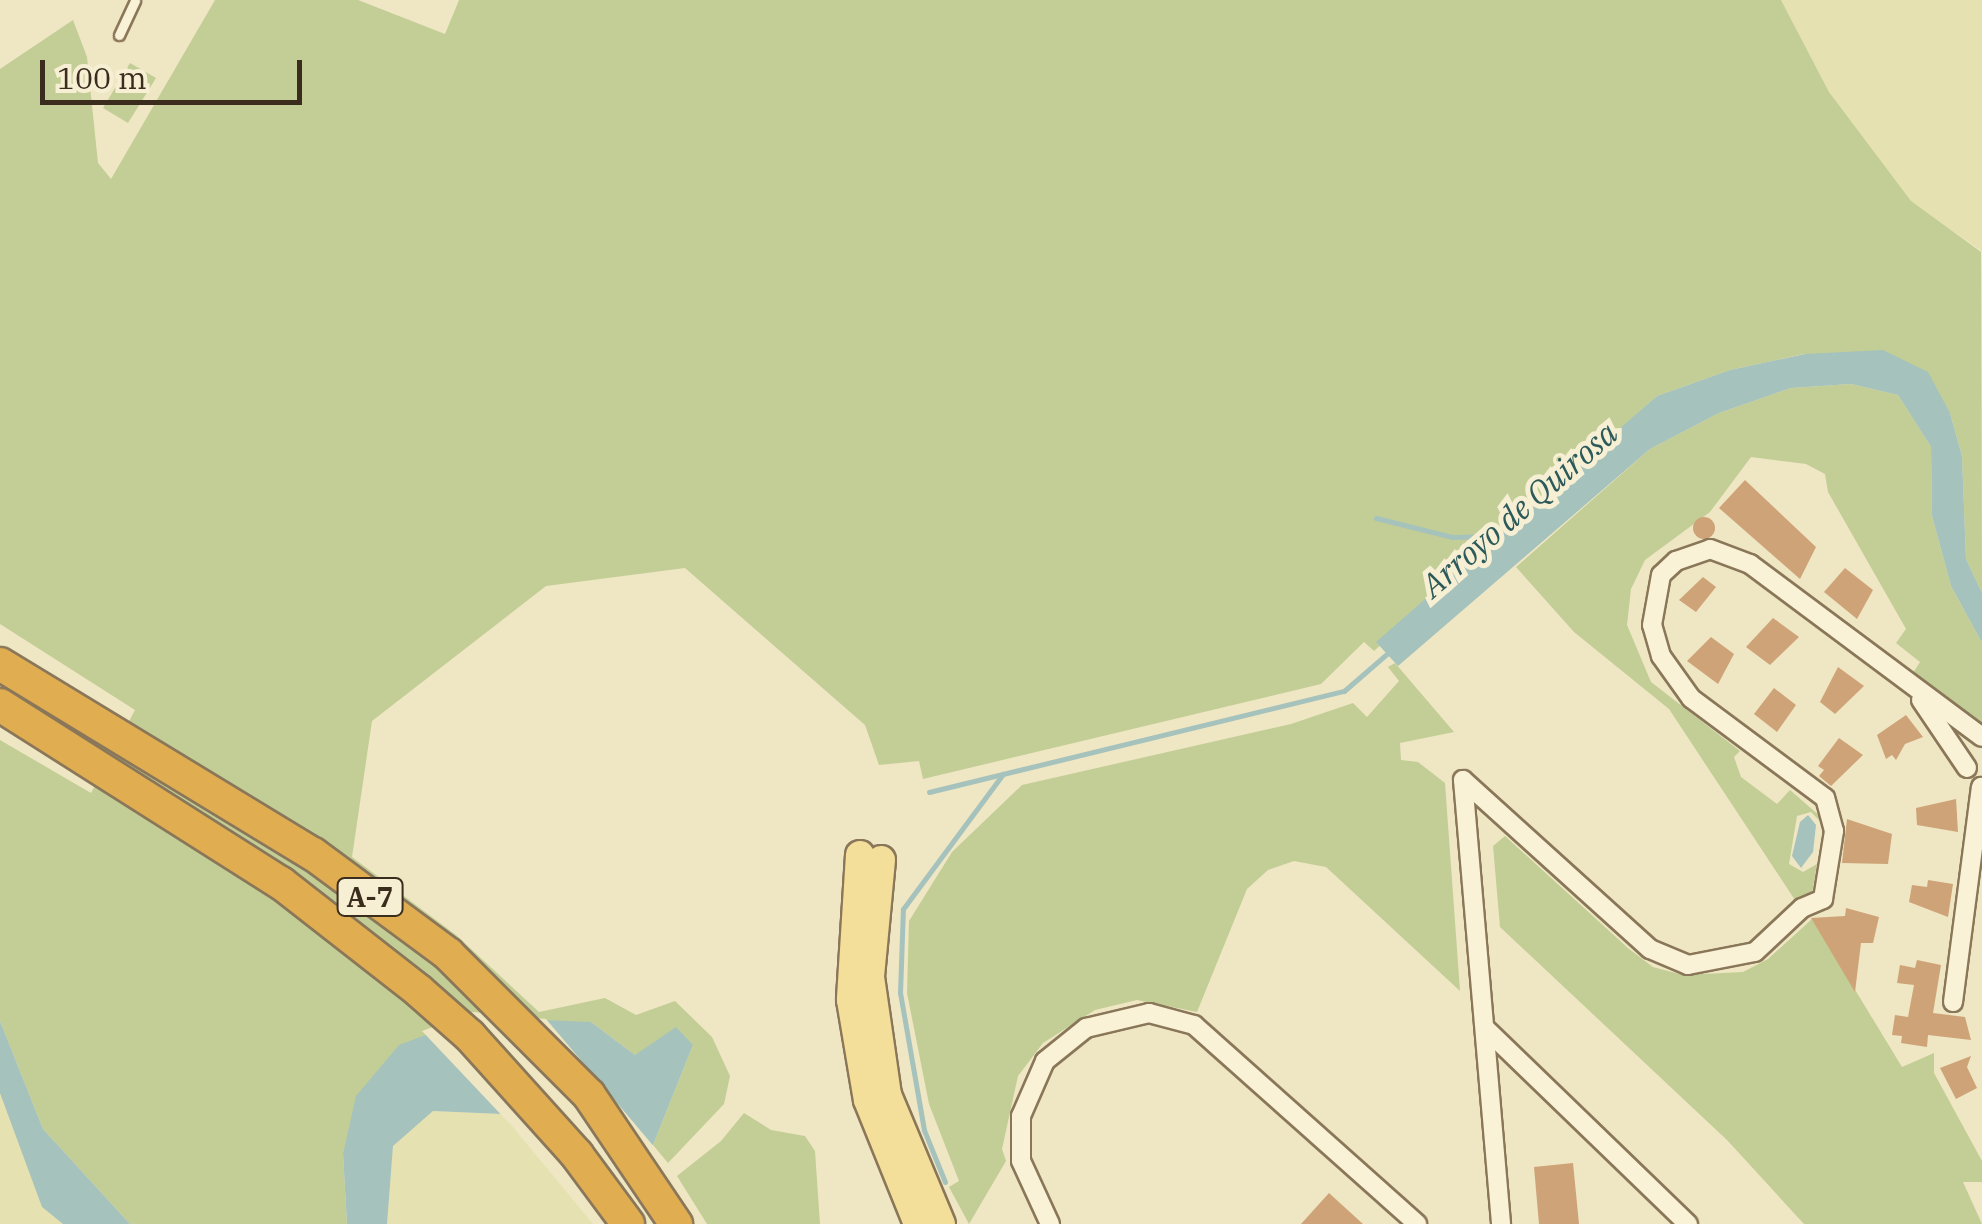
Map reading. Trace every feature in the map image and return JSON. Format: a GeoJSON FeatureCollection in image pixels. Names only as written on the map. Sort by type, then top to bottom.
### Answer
{"type":"FeatureCollection","features":[{"type":"Feature","properties":{"kind":"highway","name":"A-7"},"geometry":{"type":"LineString","coordinates":[[0,664],[378,958],[470,1036],[577,1155],[628,1224]]}},
{"type":"Feature","properties":{"kind":"highway","name":"A-7"},"geometry":{"type":"LineString","coordinates":[[0,705],[112,754],[313,854],[448,954],[590,1095],[676,1224]]}},
{"type":"Feature","properties":{"kind":"highway"},"geometry":{"type":"LineString","coordinates":[[378,958],[517,1110],[606,1224]]}},
{"type":"Feature","properties":{"kind":"highway"},"geometry":{"type":"LineString","coordinates":[[590,1095],[692,1224]]}},
{"type":"Feature","properties":{"kind":"main road"},"geometry":{"type":"LineString","coordinates":[[918,1224],[868,1100],[851,1000],[870,858],[870,977],[887,1094],[941,1224]]}},
{"type":"Feature","properties":{"kind":"street"},"geometry":{"type":"LineString","coordinates":[[1501,1224],[1463,780],[1650,949],[1688,965],[1724,963],[1755,952],[1802,908],[1823,899],[1832,812],[1826,798],[1676,682],[1652,625],[1661,575],[1697,552],[1731,552],[1982,738]]}},
{"type":"Feature","properties":{"kind":"street"},"geometry":{"type":"LineString","coordinates":[[1896,674],[1930,709],[1982,787],[1952,1002]]}},
{"type":"Feature","properties":{"kind":"street"},"geometry":{"type":"LineString","coordinates":[[1966,768],[1982,748]]}},
{"type":"Feature","properties":{"kind":"street"},"geometry":{"type":"LineString","coordinates":[[1050,1224],[1021,1161],[1021,1116],[1046,1062],[1086,1028],[1149,1013],[1194,1026],[1416,1224]]}},
{"type":"Feature","properties":{"kind":"street"},"geometry":{"type":"LineString","coordinates":[[1486,1029],[1688,1224]]}},
{"type":"Feature","properties":{"kind":"lane"},"geometry":{"type":"LineString","coordinates":[[119,35],[135,0]]}},
{"type":"Feature","properties":{"kind":"shaded area"},"geometry":{"type":"Polygon","coordinates":[[[1781,0],[1982,0],[1982,251],[1911,202],[1829,92],[1781,0]]]}},
{"type":"Feature","properties":{"kind":"shaded area"},"geometry":{"type":"Polygon","coordinates":[[[0,1090],[42,1207],[63,1224],[0,1224],[0,1090]]]}},
{"type":"Feature","properties":{"kind":"shaded area"},"geometry":{"type":"Polygon","coordinates":[[[433,1111],[502,1114],[593,1224],[387,1224],[393,1146],[433,1111]]]}},
{"type":"Feature","properties":{"kind":"green space"},"geometry":{"type":"Polygon","coordinates":[[[215,0],[358,0],[445,34],[459,0],[1781,0],[1829,92],[1911,201],[1981,252],[1982,593],[1966,559],[1962,456],[1950,413],[1804,354],[1730,370],[1657,396],[1374,651],[1364,642],[1321,684],[923,779],[919,761],[879,765],[865,725],[685,568],[546,586],[372,721],[352,857],[456,935],[539,1012],[605,998],[636,1015],[675,1001],[712,1037],[730,1076],[724,1104],[668,1163],[653,1145],[693,1045],[635,1055],[591,1022],[551,1025],[343,1154],[347,1224],[130,1224],[43,1129],[0,1021],[0,740],[91,793],[135,710],[0,624],[0,69],[73,20],[87,57],[98,163],[111,179],[215,0]]]}},
{"type":"Feature","properties":{"kind":"green space"},"geometry":{"type":"Polygon","coordinates":[[[130,63],[156,78],[128,123],[103,108],[130,63]]]}},
{"type":"Feature","properties":{"kind":"green space"},"geometry":{"type":"Polygon","coordinates":[[[1851,384],[1898,395],[1931,447],[1932,516],[1951,586],[1982,643],[1982,725],[1913,673],[1920,662],[1896,643],[1906,629],[1828,492],[1825,474],[1806,464],[1751,457],[1710,512],[1645,560],[1631,589],[1627,625],[1651,682],[1740,751],[1734,757],[1741,777],[1777,804],[1790,790],[1821,817],[1822,823],[1811,812],[1797,816],[1789,864],[1803,872],[1817,864],[1811,899],[1795,900],[1669,709],[1574,632],[1516,567],[1650,449],[1719,413],[1791,388],[1851,384]]]}},
{"type":"Feature","properties":{"kind":"green space"},"geometry":{"type":"Polygon","coordinates":[[[1395,663],[1454,732],[1400,743],[1401,760],[1418,762],[1445,783],[1460,991],[1326,867],[1294,861],[1268,870],[1247,889],[1197,1012],[1137,1000],[1095,1010],[1043,1043],[1018,1076],[1002,1149],[1006,1161],[969,1224],[949,1187],[959,1181],[929,1104],[907,993],[909,921],[952,852],[1022,785],[1291,724],[1353,703],[1367,717],[1399,681],[1388,667],[1395,663]]]}},
{"type":"Feature","properties":{"kind":"green space"},"geometry":{"type":"Polygon","coordinates":[[[1505,836],[1653,967],[1683,975],[1743,972],[1768,959],[1812,919],[1902,1067],[1934,1053],[1934,1073],[1982,1161],[1982,1182],[1963,1182],[1982,1224],[1804,1224],[1727,1140],[1500,927],[1493,846],[1505,836]]]}},
{"type":"Feature","properties":{"kind":"green space"},"geometry":{"type":"Polygon","coordinates":[[[744,1113],[771,1130],[805,1136],[815,1151],[820,1224],[707,1224],[677,1176],[721,1141],[744,1113]]]}},
{"type":"Feature","properties":{"kind":"water"},"geometry":{"type":"Polygon","coordinates":[[[1883,350],[1928,372],[1950,413],[1962,456],[1966,559],[1982,593],[1982,643],[1951,586],[1932,516],[1931,447],[1898,395],[1851,384],[1791,388],[1719,413],[1650,449],[1398,666],[1376,642],[1657,396],[1730,370],[1805,354],[1883,350]]]}},
{"type":"Feature","properties":{"kind":"water"},"geometry":{"type":"Polygon","coordinates":[[[1808,815],[1816,825],[1813,852],[1801,868],[1792,856],[1800,822],[1808,815]]]}},
{"type":"Feature","properties":{"kind":"water"},"geometry":{"type":"Polygon","coordinates":[[[473,1017],[591,1022],[635,1055],[676,1027],[693,1045],[653,1145],[582,1143],[502,1114],[433,1111],[393,1146],[387,1224],[347,1224],[343,1154],[356,1096],[399,1045],[473,1017]]]}},
{"type":"Feature","properties":{"kind":"water"},"geometry":{"type":"Polygon","coordinates":[[[0,1021],[43,1129],[130,1224],[63,1224],[42,1207],[0,1093],[0,1021]]]}},
{"type":"Feature","properties":{"kind":"pier"},"geometry":{"type":"Polygon","coordinates":[[[473,1012],[546,1019],[656,1149],[581,1148],[508,1122],[422,1031],[473,1012]]]}},
{"type":"Feature","properties":{"kind":"building"},"geometry":{"type":"Polygon","coordinates":[[[1745,480],[1816,547],[1800,579],[1719,508],[1745,480]]]}},
{"type":"Feature","properties":{"kind":"building"},"geometry":{"type":"Polygon","coordinates":[[[1704,517],[1712,520],[1712,536],[1704,539],[1696,536],[1693,528],[1696,520],[1704,517]]]}},
{"type":"Feature","properties":{"kind":"building"},"geometry":{"type":"Polygon","coordinates":[[[1845,568],[1873,590],[1857,619],[1824,592],[1845,568]]]}},
{"type":"Feature","properties":{"kind":"building"},"geometry":{"type":"Polygon","coordinates":[[[1703,577],[1716,587],[1696,612],[1679,600],[1703,577]]]}},
{"type":"Feature","properties":{"kind":"building"},"geometry":{"type":"Polygon","coordinates":[[[1773,618],[1799,637],[1770,665],[1746,647],[1773,618]]]}},
{"type":"Feature","properties":{"kind":"building"},"geometry":{"type":"Polygon","coordinates":[[[1711,637],[1734,654],[1718,684],[1687,661],[1711,637]]]}},
{"type":"Feature","properties":{"kind":"building"},"geometry":{"type":"Polygon","coordinates":[[[1838,667],[1864,686],[1835,714],[1820,702],[1838,667]]]}},
{"type":"Feature","properties":{"kind":"building"},"geometry":{"type":"Polygon","coordinates":[[[1774,688],[1796,705],[1777,732],[1754,714],[1774,688]]]}},
{"type":"Feature","properties":{"kind":"building"},"geometry":{"type":"Polygon","coordinates":[[[1906,715],[1923,737],[1905,744],[1896,760],[1892,755],[1886,759],[1877,735],[1906,715]]]}},
{"type":"Feature","properties":{"kind":"building"},"geometry":{"type":"Polygon","coordinates":[[[1839,738],[1863,755],[1831,786],[1819,776],[1824,770],[1818,766],[1839,738]]]}},
{"type":"Feature","properties":{"kind":"building"},"geometry":{"type":"Polygon","coordinates":[[[1956,799],[1958,832],[1917,825],[1916,808],[1956,799]]]}},
{"type":"Feature","properties":{"kind":"building"},"geometry":{"type":"Polygon","coordinates":[[[1847,819],[1892,834],[1888,864],[1842,863],[1847,819]]]}},
{"type":"Feature","properties":{"kind":"building"},"geometry":{"type":"Polygon","coordinates":[[[1928,880],[1953,884],[1948,917],[1909,902],[1912,885],[1927,887],[1928,880]]]}},
{"type":"Feature","properties":{"kind":"building"},"geometry":{"type":"Polygon","coordinates":[[[1846,908],[1879,917],[1873,943],[1861,943],[1855,992],[1811,918],[1845,916],[1846,908]]]}},
{"type":"Feature","properties":{"kind":"building"},"geometry":{"type":"Polygon","coordinates":[[[1917,960],[1941,965],[1933,1013],[1965,1017],[1971,1040],[1928,1035],[1927,1047],[1901,1043],[1902,1036],[1892,1035],[1895,1015],[1908,1017],[1914,985],[1897,983],[1900,965],[1915,968],[1917,960]]]}},
{"type":"Feature","properties":{"kind":"building"},"geometry":{"type":"Polygon","coordinates":[[[1971,1056],[1967,1067],[1977,1088],[1956,1099],[1940,1068],[1971,1056]]]}},
{"type":"Feature","properties":{"kind":"building"},"geometry":{"type":"Polygon","coordinates":[[[1573,1163],[1579,1224],[1539,1224],[1534,1167],[1573,1163]]]}},
{"type":"Feature","properties":{"kind":"building"},"geometry":{"type":"Polygon","coordinates":[[[1329,1193],[1363,1224],[1301,1224],[1329,1193]]]}},
{"type":"Feature","properties":{"kind":"waterway"},"geometry":{"type":"LineString","coordinates":[[1376,518],[1452,537],[1501,536]]}},
{"type":"Feature","properties":{"kind":"waterway","name":"Arroyo de Quirosa"},"geometry":{"type":"LineString","coordinates":[[929,792],[1344,691],[1389,652]]}},
{"type":"Feature","properties":{"kind":"waterway"},"geometry":{"type":"LineString","coordinates":[[945,1182],[924,1130],[900,993],[903,909],[1003,774]]}}]}
